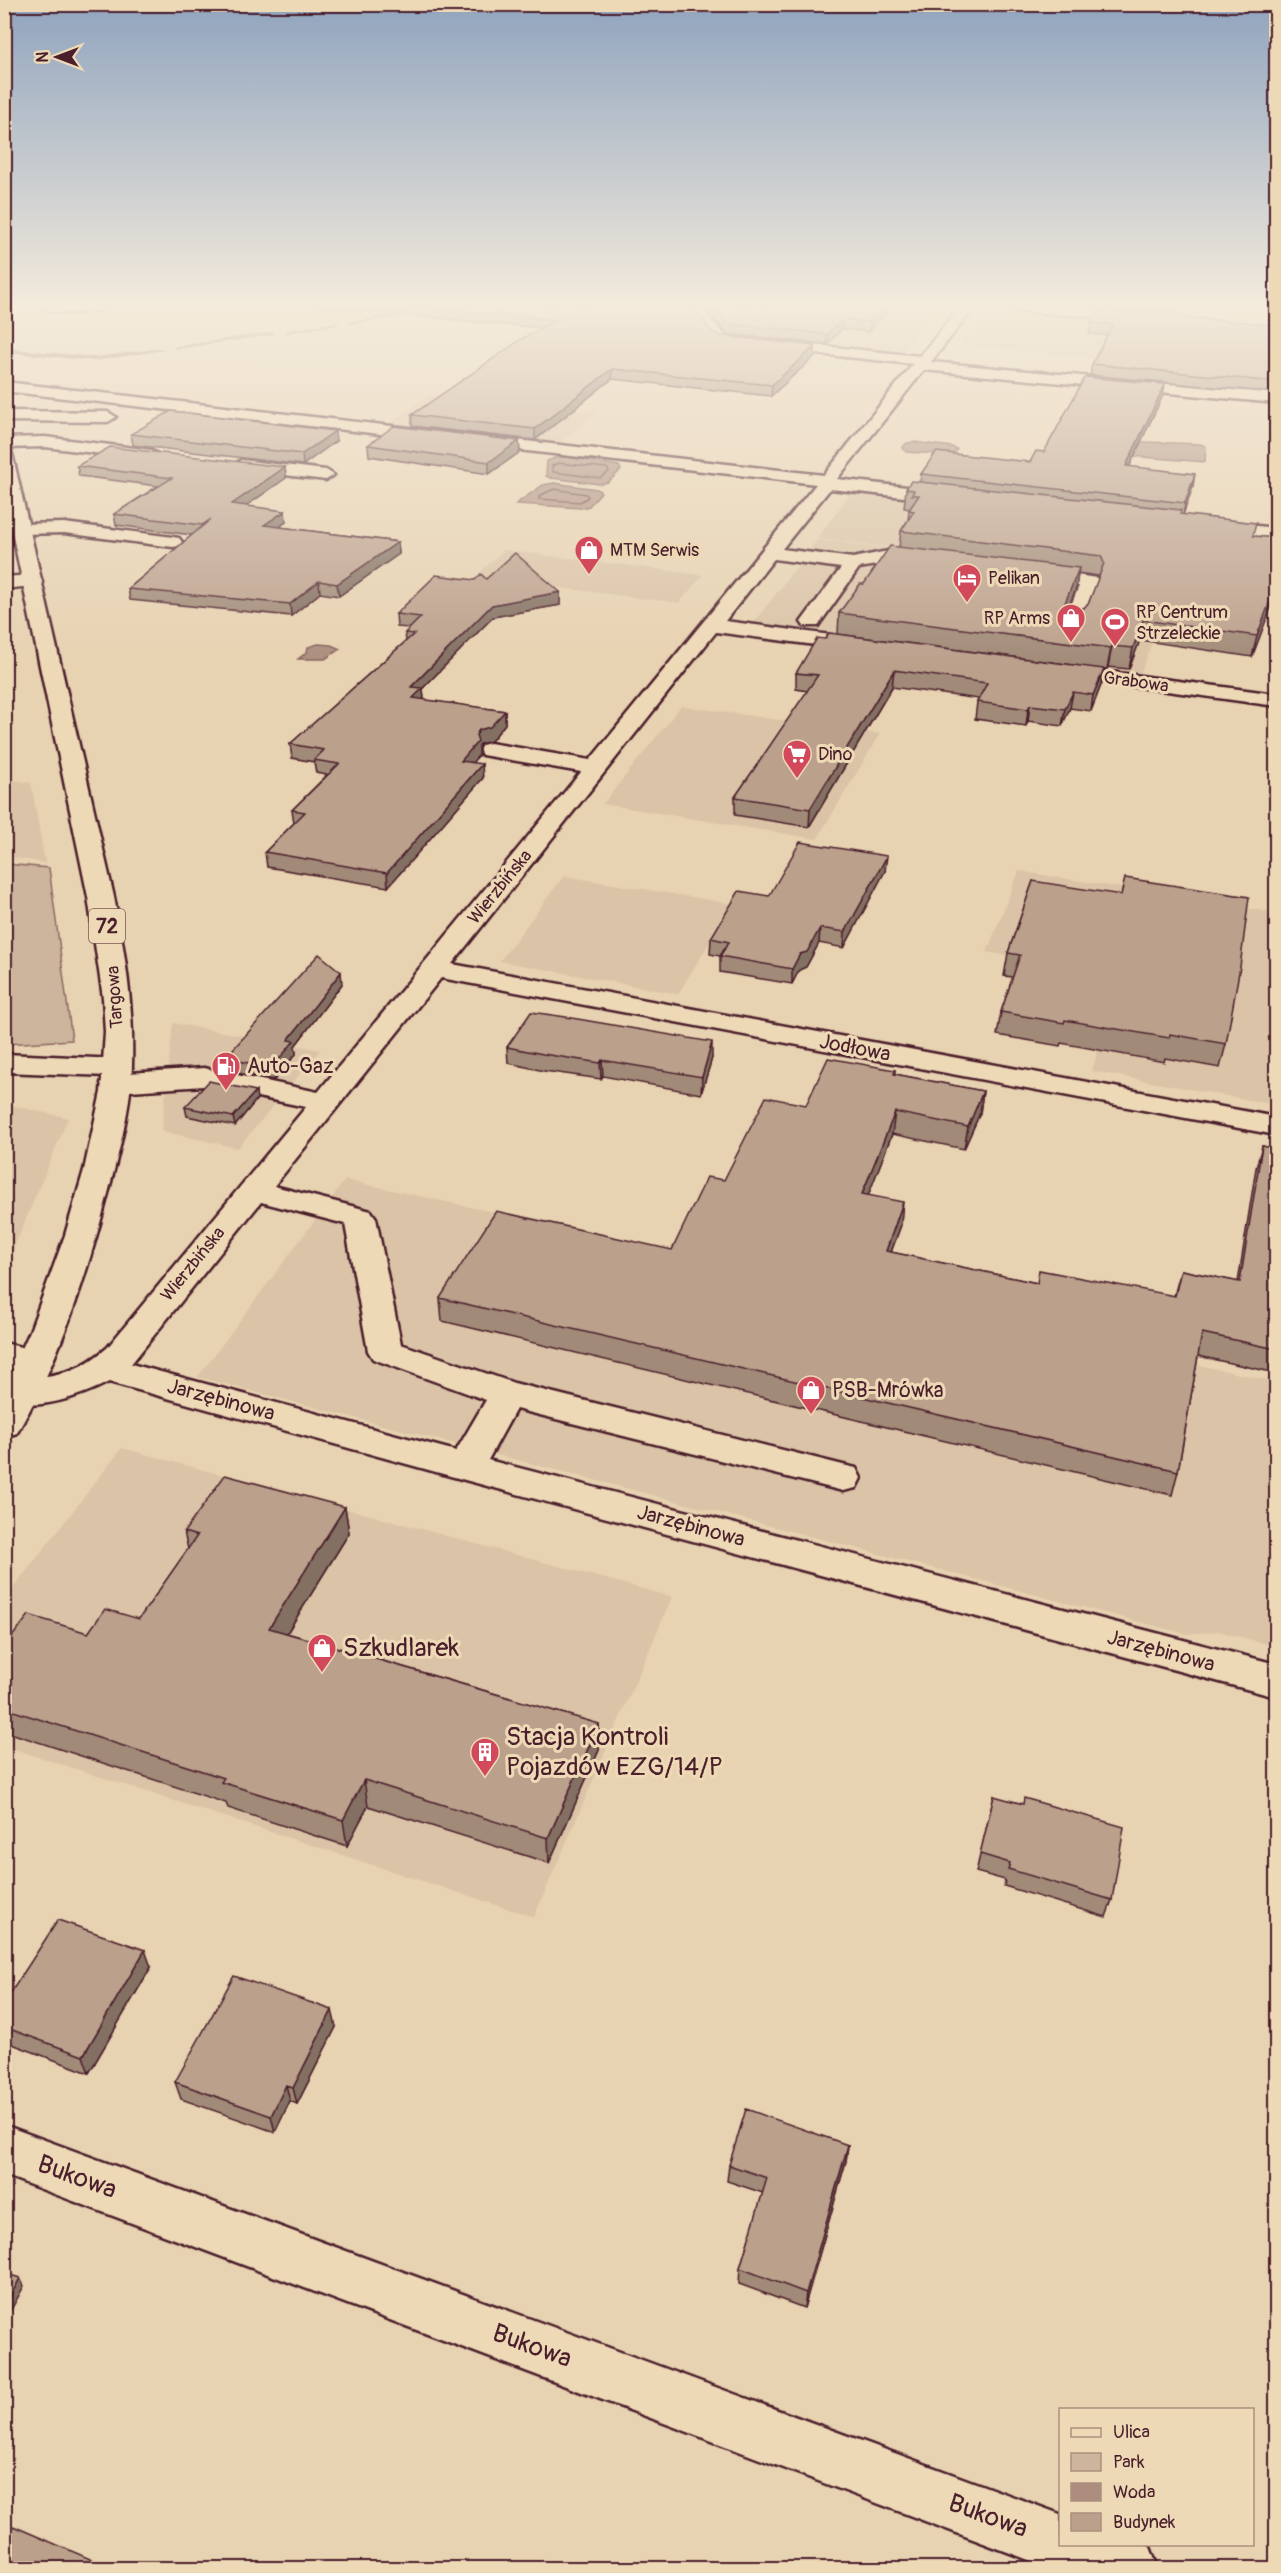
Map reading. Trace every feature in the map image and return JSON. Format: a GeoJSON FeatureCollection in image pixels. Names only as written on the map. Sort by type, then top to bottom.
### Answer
{"type":"FeatureCollection","features":[{"type":"Feature","properties":{"kind":"street"},"geometry":{"type":"LineString","coordinates":[[351,426],[967,499]]}},
{"type":"Feature","properties":{"kind":"street","name":"Wierzbińska"},"geometry":{"type":"LineString","coordinates":[[21,1393],[71,1385],[90,1379],[106,1369],[433,969],[871,426]]}},
{"type":"Feature","properties":{"kind":"street"},"geometry":{"type":"LineString","coordinates":[[4,443],[45,442],[162,456]]}},
{"type":"Feature","properties":{"kind":"street","name":"Targowa"},"geometry":{"type":"LineString","coordinates":[[4,453],[110,941],[116,987],[117,1076],[106,1140],[85,1224],[61,1294],[19,1358],[21,1393]]}},
{"type":"Feature","properties":{"kind":"street"},"geometry":{"type":"LineString","coordinates":[[220,463],[326,475]]}},
{"type":"Feature","properties":{"kind":"street"},"geometry":{"type":"LineString","coordinates":[[1193,524],[1276,533]]}},
{"type":"Feature","properties":{"kind":"street"},"geometry":{"type":"LineString","coordinates":[[21,529],[64,528],[173,542]]}},
{"type":"Feature","properties":{"kind":"street"},"geometry":{"type":"LineString","coordinates":[[767,553],[853,564],[888,557],[947,565]]}},
{"type":"Feature","properties":{"kind":"street"},"geometry":{"type":"LineString","coordinates":[[811,622],[853,564]]}},
{"type":"Feature","properties":{"kind":"street"},"geometry":{"type":"LineString","coordinates":[[1019,573],[1090,582],[1074,622]]}},
{"type":"Feature","properties":{"kind":"street"},"geometry":{"type":"LineString","coordinates":[[4,583],[33,581]]}},
{"type":"Feature","properties":{"kind":"street"},"geometry":{"type":"LineString","coordinates":[[709,625],[875,647]]}},
{"type":"Feature","properties":{"kind":"street","name":"Grabowa"},"geometry":{"type":"LineString","coordinates":[[1040,669],[1276,700]]}},
{"type":"Feature","properties":{"kind":"street"},"geometry":{"type":"LineString","coordinates":[[490,750],[595,768]]}},
{"type":"Feature","properties":{"kind":"street","name":"Jodłowa"},"geometry":{"type":"LineString","coordinates":[[433,969],[1276,1126]]}},
{"type":"Feature","properties":{"kind":"street"},"geometry":{"type":"LineString","coordinates":[[4,1063],[117,1076],[204,1077],[324,1102]]}},
{"type":"Feature","properties":{"kind":"street"},"geometry":{"type":"LineString","coordinates":[[252,1191],[360,1218],[385,1351],[507,1394],[843,1478]]}},
{"type":"Feature","properties":{"kind":"street","name":"Jarzębinowa"},"geometry":{"type":"LineString","coordinates":[[106,1369],[465,1467],[1276,1681]]}},
{"type":"Feature","properties":{"kind":"street","name":"72"},"geometry":{"type":"LineString","coordinates":[[4,1424],[21,1393]]}},
{"type":"Feature","properties":{"kind":"street"},"geometry":{"type":"LineString","coordinates":[[465,1467],[507,1394]]}},
{"type":"Feature","properties":{"kind":"street","name":"Bukowa"},"geometry":{"type":"LineString","coordinates":[[4,2150],[1059,2543]]}},
{"type":"Feature","properties":{"kind":"street","name":"Bukowa"},"geometry":{"type":"LineString","coordinates":[[1068,2546],[1129,2568]]}},
{"type":"Feature","properties":{"kind":"shaded area"},"geometry":{"type":"Polygon","coordinates":[[[385,426],[580,426],[555,447],[382,428],[385,426]]]}},
{"type":"Feature","properties":{"kind":"shaded area"},"geometry":{"type":"Polygon","coordinates":[[[852,491],[966,504],[936,553],[817,539],[852,491]]]}},
{"type":"Feature","properties":{"kind":"shaded area","name":"Pelikan"},"geometry":{"type":"Polygon","coordinates":[[[817,540],[1174,582],[1139,678],[752,625],[817,540]]]}},
{"type":"Feature","properties":{"kind":"shaded area","name":"MTM Serwis"},"geometry":{"type":"Polygon","coordinates":[[[504,550],[703,575],[679,603],[475,577],[504,550]]]}},
{"type":"Feature","properties":{"kind":"shaded area"},"geometry":{"type":"Polygon","coordinates":[[[681,706],[880,734],[817,839],[603,804],[681,706]]]}},
{"type":"Feature","properties":{"kind":"shaded area"},"geometry":{"type":"Polygon","coordinates":[[[4,779],[31,783],[45,863],[5,856],[4,779]]]}},
{"type":"Feature","properties":{"kind":"shaded area"},"geometry":{"type":"Polygon","coordinates":[[[1019,871],[1276,913],[1276,1105],[1092,1071],[1119,974],[987,952],[1019,871]]]}},
{"type":"Feature","properties":{"kind":"shaded area"},"geometry":{"type":"Polygon","coordinates":[[[564,876],[733,904],[678,994],[500,961],[564,876]]]}},
{"type":"Feature","properties":{"kind":"shaded area","name":"Auto-Gaz"},"geometry":{"type":"Polygon","coordinates":[[[173,1023],[320,1050],[238,1148],[162,1131],[173,1023]]]}},
{"type":"Feature","properties":{"kind":"shaded area"},"geometry":{"type":"Polygon","coordinates":[[[4,1104],[68,1118],[5,1269],[4,1104]]]}},
{"type":"Feature","properties":{"kind":"shaded area","name":"PSB-Mrówka"},"geometry":{"type":"Polygon","coordinates":[[[345,1180],[1276,1382],[1276,1650],[1271,1645],[1218,1631],[1186,1634],[198,1377],[345,1180]]]}},
{"type":"Feature","properties":{"kind":"shaded area","name":"Szkudlarek"},"geometry":{"type":"Polygon","coordinates":[[[122,1448],[672,1597],[534,1917],[5,1746],[4,1600],[122,1448]]]}},
{"type":"Feature","properties":{"kind":"green space"},"geometry":{"type":"Polygon","coordinates":[[[6,864],[49,868],[72,1040],[5,1044],[6,864]]]}},
{"type":"Feature","properties":{"kind":"water"},"geometry":{"type":"Polygon","coordinates":[[[1116,441],[1201,444],[1206,447],[1205,462],[1105,454],[1116,441]]]}},
{"type":"Feature","properties":{"kind":"water"},"geometry":{"type":"Polygon","coordinates":[[[914,442],[957,449],[953,455],[906,452],[902,448],[907,443],[914,442]]]}},
{"type":"Feature","properties":{"kind":"water"},"geometry":{"type":"Polygon","coordinates":[[[557,457],[619,466],[621,470],[608,482],[600,484],[546,476],[547,461],[557,457]]]}},
{"type":"Feature","properties":{"kind":"water"},"geometry":{"type":"Polygon","coordinates":[[[554,483],[597,489],[601,492],[589,506],[581,508],[516,504],[543,485],[554,483]]]}},
{"type":"Feature","properties":{"kind":"water"},"geometry":{"type":"Polygon","coordinates":[[[318,644],[331,645],[340,649],[325,659],[298,659],[307,652],[308,647],[318,644]]]}},
{"type":"Feature","properties":{"kind":"building"},"geometry":{"type":"Polygon","coordinates":[[[145,426],[295,426],[335,431],[302,454],[131,434],[145,426]]]}},
{"type":"Feature","properties":{"kind":"building"},"geometry":{"type":"Polygon","coordinates":[[[394,426],[519,441],[489,462],[368,445],[394,426]]]}},
{"type":"Feature","properties":{"kind":"building"},"geometry":{"type":"Polygon","coordinates":[[[509,426],[539,426],[535,429],[509,426]]]}},
{"type":"Feature","properties":{"kind":"building"},"geometry":{"type":"Polygon","coordinates":[[[1058,426],[1145,426],[1126,466],[1195,474],[1185,503],[921,474],[936,452],[1030,462],[1036,451],[1044,452],[1058,426]]]}},
{"type":"Feature","properties":{"kind":"building"},"geometry":{"type":"Polygon","coordinates":[[[110,447],[285,467],[232,504],[285,511],[264,525],[398,542],[337,584],[319,581],[290,604],[128,589],[211,519],[202,525],[114,514],[172,478],[77,466],[110,447]]]}},
{"type":"Feature","properties":{"kind":"building"},"geometry":{"type":"Polygon","coordinates":[[[911,481],[1181,510],[1180,514],[1256,523],[1253,536],[1276,538],[1276,585],[1257,636],[1143,620],[1133,648],[1112,646],[1111,648],[839,613],[860,584],[864,584],[890,546],[1079,568],[1065,603],[1070,608],[1084,608],[1089,602],[1104,563],[1101,556],[901,531],[914,511],[909,510],[919,495],[912,495],[914,490],[906,489],[911,481]]]}},
{"type":"Feature","properties":{"kind":"building"},"geometry":{"type":"Polygon","coordinates":[[[515,553],[560,592],[492,605],[411,687],[423,688],[413,698],[505,711],[490,727],[479,730],[476,735],[478,741],[461,761],[482,764],[387,873],[265,852],[305,812],[292,810],[339,764],[314,760],[324,750],[290,744],[414,634],[405,633],[421,617],[396,614],[436,575],[475,580],[481,574],[486,579],[515,553]]]}},
{"type":"Feature","properties":{"kind":"building"},"geometry":{"type":"Polygon","coordinates":[[[829,633],[1104,669],[1093,695],[1073,692],[1065,709],[1030,705],[1028,709],[977,702],[987,683],[894,670],[810,809],[735,797],[818,675],[796,673],[817,638],[825,639],[829,633]]]}},
{"type":"Feature","properties":{"kind":"building"},"geometry":{"type":"Polygon","coordinates":[[[800,842],[887,856],[845,932],[820,928],[807,952],[800,954],[792,969],[720,956],[729,942],[711,938],[739,891],[769,896],[800,842]]]}},
{"type":"Feature","properties":{"kind":"building"},"geometry":{"type":"Polygon","coordinates":[[[1125,878],[1249,897],[1240,967],[1226,1044],[1170,1034],[1169,1038],[1065,1020],[1064,1023],[1001,1012],[1020,955],[1008,953],[1033,881],[1121,895],[1125,878]]]}},
{"type":"Feature","properties":{"kind":"building"},"geometry":{"type":"Polygon","coordinates":[[[319,954],[341,972],[288,1040],[294,1041],[272,1068],[225,1058],[319,954]]]}},
{"type":"Feature","properties":{"kind":"building"},"geometry":{"type":"Polygon","coordinates":[[[531,1012],[712,1042],[702,1077],[507,1047],[531,1012]]]}},
{"type":"Feature","properties":{"kind":"building"},"geometry":{"type":"Polygon","coordinates":[[[828,1058],[895,1070],[894,1074],[983,1091],[968,1127],[895,1112],[862,1194],[903,1202],[886,1251],[1037,1283],[1039,1270],[1175,1296],[1181,1270],[1240,1282],[1262,1146],[1276,1149],[1276,1349],[1202,1333],[1178,1471],[440,1298],[496,1211],[672,1250],[707,1177],[724,1180],[766,1097],[806,1105],[828,1058]]]}},
{"type":"Feature","properties":{"kind":"building"},"geometry":{"type":"Polygon","coordinates":[[[209,1081],[256,1091],[233,1117],[185,1107],[209,1081]]]}},
{"type":"Feature","properties":{"kind":"building"},"geometry":{"type":"Polygon","coordinates":[[[225,1475],[345,1507],[269,1628],[599,1724],[548,1838],[364,1780],[343,1820],[221,1782],[224,1778],[4,1708],[4,1647],[29,1615],[88,1633],[105,1609],[139,1619],[197,1536],[184,1532],[225,1475]]]}},
{"type":"Feature","properties":{"kind":"building"},"geometry":{"type":"Polygon","coordinates":[[[994,1796],[1023,1804],[1024,1798],[1124,1827],[1112,1900],[1008,1869],[1010,1863],[980,1854],[994,1796]]]}},
{"type":"Feature","properties":{"kind":"building"},"geometry":{"type":"Polygon","coordinates":[[[58,1920],[145,1950],[83,2056],[4,2027],[4,2003],[58,1920]]]}},
{"type":"Feature","properties":{"kind":"building"},"geometry":{"type":"Polygon","coordinates":[[[234,1976],[332,2010],[293,2088],[286,2085],[271,2116],[175,2082],[234,1976]]]}},
{"type":"Feature","properties":{"kind":"building"},"geometry":{"type":"Polygon","coordinates":[[[746,2109],[848,2145],[806,2293],[740,2268],[767,2178],[729,2165],[746,2109]]]}},
{"type":"Feature","properties":{"kind":"building"},"geometry":{"type":"Polygon","coordinates":[[[4,2273],[20,2278],[4,2308],[4,2273]]]}},
{"type":"Feature","properties":{"kind":"building"},"geometry":{"type":"Polygon","coordinates":[[[13,2526],[102,2564],[99,2568],[4,2568],[4,2543],[13,2526]]]}},
{"type":"Feature","properties":{"kind":"place","name":"MTM Serwis"},"geometry":{"type":"Point","coordinates":[589,576]}},
{"type":"Feature","properties":{"kind":"place","name":"Pelikan"},"geometry":{"type":"Point","coordinates":[967,604]}},
{"type":"Feature","properties":{"kind":"place","name":"RP Arms"},"geometry":{"type":"Point","coordinates":[1071,644]}},
{"type":"Feature","properties":{"kind":"place","name":"RP Centrum Strzeleckie"},"geometry":{"type":"Point","coordinates":[1115,648]}},
{"type":"Feature","properties":{"kind":"place","name":"Dino"},"geometry":{"type":"Point","coordinates":[797,780]}},
{"type":"Feature","properties":{"kind":"place","name":"Auto-Gaz"},"geometry":{"type":"Point","coordinates":[226,1092]}},
{"type":"Feature","properties":{"kind":"place","name":"PSB-Mrówka"},"geometry":{"type":"Point","coordinates":[811,1416]}},
{"type":"Feature","properties":{"kind":"place","name":"Szkudlarek"},"geometry":{"type":"Point","coordinates":[322,1674]}},
{"type":"Feature","properties":{"kind":"place","name":"Stacja Kontroli Pojazdów EZG/14/P"},"geometry":{"type":"Point","coordinates":[485,1778]}}]}
